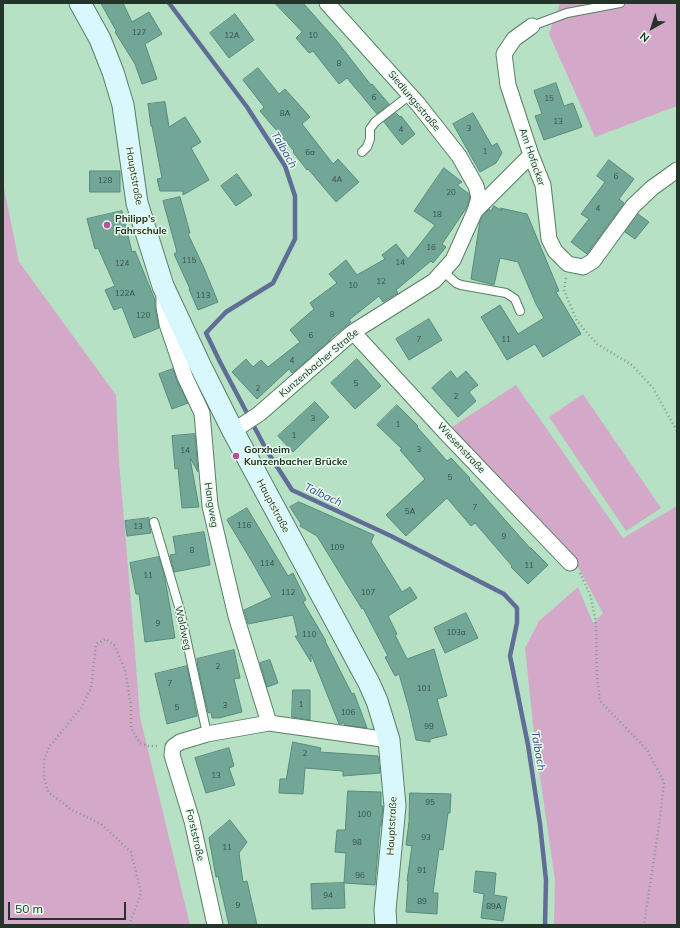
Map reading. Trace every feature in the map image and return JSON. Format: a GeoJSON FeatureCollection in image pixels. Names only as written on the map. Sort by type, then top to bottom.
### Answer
{"type":"FeatureCollection","features":[{"type":"Feature","properties":{"kind":"main road","name":"Hauptstraße"},"geometry":{"type":"LineString","coordinates":[[80,3],[100,39],[113,72],[122,105],[137,203],[163,286],[200,366],[238,427],[377,700],[389,740],[395,806],[385,910],[386,925]]}},
{"type":"Feature","properties":{"kind":"street","name":"Siedlungsstraße"},"geometry":{"type":"LineString","coordinates":[[327,3],[410,95],[459,156],[476,186],[479,198],[475,211]]}},
{"type":"Feature","properties":{"kind":"street","name":"Am Hofacker"},"geometry":{"type":"LineString","coordinates":[[532,26],[514,39],[504,54],[508,85],[542,185],[549,239],[555,251],[568,264]]}},
{"type":"Feature","properties":{"kind":"street","name":"Kunzenbacher Straße"},"geometry":{"type":"LineString","coordinates":[[238,427],[259,414],[353,332],[434,281],[453,260],[475,211],[531,155]]}},
{"type":"Feature","properties":{"kind":"street"},"geometry":{"type":"LineString","coordinates":[[568,264],[583,267],[593,260],[633,206],[652,188],[677,170]]}},
{"type":"Feature","properties":{"kind":"street","name":"Hangweg"},"geometry":{"type":"LineString","coordinates":[[163,286],[164,307],[167,324],[186,377],[202,413],[210,506],[236,616],[269,723]]}},
{"type":"Feature","properties":{"kind":"street","name":"Wiesenstraße"},"geometry":{"type":"LineString","coordinates":[[353,332],[445,432],[570,562]]}},
{"type":"Feature","properties":{"kind":"street"},"geometry":{"type":"LineString","coordinates":[[173,747],[180,742],[207,734],[269,723],[389,740]]}},
{"type":"Feature","properties":{"kind":"street","name":"Forststraße"},"geometry":{"type":"LineString","coordinates":[[173,747],[172,755],[192,821],[215,925]]}},
{"type":"Feature","properties":{"kind":"lane"},"geometry":{"type":"LineString","coordinates":[[532,26],[567,13],[620,3]]}},
{"type":"Feature","properties":{"kind":"lane"},"geometry":{"type":"LineString","coordinates":[[362,152],[367,147],[370,139],[370,130],[375,122],[410,95]]}},
{"type":"Feature","properties":{"kind":"lane"},"geometry":{"type":"LineString","coordinates":[[443,271],[456,283],[461,285],[506,293],[515,300],[520,311]]}},
{"type":"Feature","properties":{"kind":"lane","name":"Waldweg"},"geometry":{"type":"LineString","coordinates":[[154,522],[180,610],[207,734]]}},
{"type":"Feature","properties":{"kind":"path"},"geometry":{"type":"LineString","coordinates":[[568,264],[564,290],[577,320],[597,344],[632,365],[653,388],[677,431]]}},
{"type":"Feature","properties":{"kind":"path"},"geometry":{"type":"LineString","coordinates":[[570,562],[579,572],[591,597],[596,624],[597,676],[600,702],[647,750],[664,782],[644,925]]}},
{"type":"Feature","properties":{"kind":"path"},"geometry":{"type":"LineString","coordinates":[[129,925],[141,893],[131,852],[101,824],[72,810],[48,792],[44,776],[44,762],[49,747],[81,708],[91,688],[96,644],[106,639],[114,645],[125,670],[131,705],[131,728],[140,743],[148,746],[173,747]]}},
{"type":"Feature","properties":{"kind":"shaded area"},"geometry":{"type":"Polygon","coordinates":[[[560,3],[677,3],[677,106],[595,137],[549,34],[560,3]]]}},
{"type":"Feature","properties":{"kind":"shaded area"},"geometry":{"type":"Polygon","coordinates":[[[3,183],[19,262],[116,395],[119,462],[140,717],[190,925],[3,925],[3,183]]]}},
{"type":"Feature","properties":{"kind":"shaded area"},"geometry":{"type":"Polygon","coordinates":[[[516,385],[623,538],[677,506],[677,925],[554,925],[555,880],[535,742],[525,648],[539,621],[578,587],[593,623],[603,613],[571,554],[452,427],[516,385]]]}},
{"type":"Feature","properties":{"kind":"shaded area"},"geometry":{"type":"Polygon","coordinates":[[[583,394],[661,508],[626,531],[549,417],[583,394]]]}},
{"type":"Feature","properties":{"kind":"building"},"geometry":{"type":"Polygon","coordinates":[[[101,3],[123,3],[132,22],[149,12],[162,34],[145,44],[157,79],[142,84],[135,64],[115,32],[116,31],[101,3]]]}},
{"type":"Feature","properties":{"kind":"building"},"geometry":{"type":"Polygon","coordinates":[[[275,3],[303,3],[336,40],[371,85],[372,84],[389,104],[377,114],[347,78],[339,84],[313,51],[309,53],[296,38],[302,32],[275,3]]]}},
{"type":"Feature","properties":{"kind":"building"},"geometry":{"type":"Polygon","coordinates":[[[235,14],[254,40],[229,58],[210,33],[235,14]]]}},
{"type":"Feature","properties":{"kind":"building"},"geometry":{"type":"Polygon","coordinates":[[[258,68],[279,94],[285,89],[310,117],[302,124],[333,164],[338,159],[359,182],[336,202],[308,169],[307,170],[293,152],[294,151],[260,111],[264,107],[243,80],[258,68]]]}},
{"type":"Feature","properties":{"kind":"building"},"geometry":{"type":"Polygon","coordinates":[[[556,83],[564,106],[573,103],[582,127],[544,140],[535,116],[542,114],[534,91],[556,83]]]}},
{"type":"Feature","properties":{"kind":"building"},"geometry":{"type":"Polygon","coordinates":[[[165,102],[169,127],[185,117],[201,142],[191,148],[209,180],[183,195],[183,191],[160,191],[157,179],[162,178],[148,104],[165,102]]]}},
{"type":"Feature","properties":{"kind":"building"},"geometry":{"type":"Polygon","coordinates":[[[396,113],[400,117],[401,116],[415,134],[402,145],[384,122],[396,113]]]}},
{"type":"Feature","properties":{"kind":"building"},"geometry":{"type":"Polygon","coordinates":[[[473,113],[492,146],[497,143],[502,153],[496,163],[480,172],[453,124],[473,113]]]}},
{"type":"Feature","properties":{"kind":"building"},"geometry":{"type":"Polygon","coordinates":[[[609,160],[634,179],[619,199],[624,203],[587,254],[571,242],[589,219],[581,214],[605,182],[597,176],[609,160]]]}},
{"type":"Feature","properties":{"kind":"building"},"geometry":{"type":"Polygon","coordinates":[[[444,168],[462,182],[457,185],[469,194],[470,198],[467,207],[442,244],[446,247],[433,263],[431,261],[396,290],[398,293],[383,302],[379,296],[349,320],[351,322],[295,371],[292,373],[289,369],[257,399],[232,372],[246,359],[253,367],[261,360],[268,367],[300,342],[290,330],[314,309],[310,303],[337,283],[329,274],[346,260],[357,275],[385,259],[382,255],[396,244],[408,259],[435,225],[414,211],[444,168]]]}},
{"type":"Feature","properties":{"kind":"building"},"geometry":{"type":"Polygon","coordinates":[[[90,171],[120,171],[120,192],[90,192],[90,171]]]}},
{"type":"Feature","properties":{"kind":"building"},"geometry":{"type":"Polygon","coordinates":[[[237,174],[252,195],[236,206],[221,186],[237,174]]]}},
{"type":"Feature","properties":{"kind":"building"},"geometry":{"type":"Polygon","coordinates":[[[180,197],[190,233],[188,234],[218,302],[198,310],[174,254],[177,252],[163,201],[180,197]]]}},
{"type":"Feature","properties":{"kind":"building"},"geometry":{"type":"Polygon","coordinates":[[[494,206],[502,211],[500,208],[527,214],[559,291],[556,292],[581,334],[543,357],[535,344],[507,360],[481,317],[500,305],[518,334],[544,318],[536,304],[518,262],[500,258],[494,285],[471,279],[480,221],[489,209],[491,211],[494,206]]]}},
{"type":"Feature","properties":{"kind":"building"},"geometry":{"type":"Polygon","coordinates":[[[122,211],[132,252],[135,251],[155,300],[159,328],[134,338],[122,307],[114,310],[105,290],[115,286],[98,248],[95,249],[87,219],[122,211]]]}},
{"type":"Feature","properties":{"kind":"building"},"geometry":{"type":"Polygon","coordinates":[[[638,214],[649,222],[635,239],[625,232],[638,214]]]}},
{"type":"Feature","properties":{"kind":"building"},"geometry":{"type":"Polygon","coordinates":[[[429,319],[442,340],[409,360],[396,339],[429,319]]]}},
{"type":"Feature","properties":{"kind":"building"},"geometry":{"type":"Polygon","coordinates":[[[357,359],[381,386],[355,409],[331,383],[357,359]]]}},
{"type":"Feature","properties":{"kind":"building"},"geometry":{"type":"Polygon","coordinates":[[[173,369],[188,403],[172,409],[159,374],[173,369]]]}},
{"type":"Feature","properties":{"kind":"building"},"geometry":{"type":"Polygon","coordinates":[[[451,371],[457,379],[466,371],[478,385],[469,392],[476,401],[458,417],[432,388],[451,371]]]}},
{"type":"Feature","properties":{"kind":"building"},"geometry":{"type":"Polygon","coordinates":[[[315,402],[329,417],[293,452],[278,436],[315,402]]]}},
{"type":"Feature","properties":{"kind":"building"},"geometry":{"type":"Polygon","coordinates":[[[397,405],[418,426],[417,427],[447,461],[451,458],[470,478],[469,479],[530,548],[548,565],[528,584],[511,567],[512,566],[475,523],[471,526],[447,498],[406,536],[386,515],[425,479],[400,450],[402,449],[377,425],[397,405]]]}},
{"type":"Feature","properties":{"kind":"building"},"geometry":{"type":"Polygon","coordinates":[[[195,434],[198,472],[190,458],[199,507],[182,508],[178,468],[175,469],[172,436],[195,434]]]}},
{"type":"Feature","properties":{"kind":"building"},"geometry":{"type":"Polygon","coordinates":[[[299,502],[374,535],[371,542],[402,592],[410,587],[417,598],[388,616],[397,634],[395,635],[407,659],[434,649],[447,696],[437,699],[447,735],[430,739],[430,742],[416,740],[399,674],[395,676],[385,657],[388,656],[363,608],[362,609],[317,536],[300,526],[301,524],[290,507],[299,502]]]}},
{"type":"Feature","properties":{"kind":"building"},"geometry":{"type":"Polygon","coordinates":[[[247,508],[288,576],[293,573],[306,600],[303,602],[326,641],[352,694],[354,693],[367,728],[345,725],[344,723],[339,724],[311,654],[311,662],[295,636],[298,636],[293,615],[248,624],[244,610],[272,597],[227,520],[247,508]]]}},
{"type":"Feature","properties":{"kind":"building"},"geometry":{"type":"Polygon","coordinates":[[[149,518],[151,533],[127,536],[125,521],[149,518]]]}},
{"type":"Feature","properties":{"kind":"building"},"geometry":{"type":"Polygon","coordinates":[[[204,532],[210,565],[174,572],[170,555],[176,554],[173,537],[204,532]]]}},
{"type":"Feature","properties":{"kind":"building"},"geometry":{"type":"Polygon","coordinates":[[[159,557],[164,574],[175,638],[145,642],[139,594],[136,594],[130,563],[159,557]]]}},
{"type":"Feature","properties":{"kind":"building"},"geometry":{"type":"Polygon","coordinates":[[[466,613],[478,638],[445,653],[434,628],[466,613]]]}},
{"type":"Feature","properties":{"kind":"building"},"geometry":{"type":"Polygon","coordinates":[[[234,650],[240,678],[234,679],[242,712],[219,718],[212,718],[211,712],[208,713],[197,659],[234,650]]]}},
{"type":"Feature","properties":{"kind":"building"},"geometry":{"type":"Polygon","coordinates":[[[270,660],[278,683],[267,687],[260,663],[270,660]]]}},
{"type":"Feature","properties":{"kind":"building"},"geometry":{"type":"Polygon","coordinates":[[[187,666],[197,716],[167,724],[155,674],[187,666]]]}},
{"type":"Feature","properties":{"kind":"building"},"geometry":{"type":"Polygon","coordinates":[[[293,690],[310,690],[310,720],[292,717],[293,690]]]}},
{"type":"Feature","properties":{"kind":"building"},"geometry":{"type":"Polygon","coordinates":[[[293,742],[321,748],[320,752],[378,756],[380,773],[343,776],[343,771],[305,768],[303,794],[279,793],[280,779],[286,779],[293,742]]]}},
{"type":"Feature","properties":{"kind":"building"},"geometry":{"type":"Polygon","coordinates":[[[229,748],[234,766],[229,768],[235,785],[206,793],[195,758],[229,748]]]}},
{"type":"Feature","properties":{"kind":"building"},"geometry":{"type":"Polygon","coordinates":[[[348,791],[381,792],[381,806],[383,806],[375,885],[344,883],[346,853],[335,852],[337,830],[345,830],[348,791]]]}},
{"type":"Feature","properties":{"kind":"building"},"geometry":{"type":"Polygon","coordinates":[[[410,793],[451,794],[450,813],[448,813],[443,850],[439,849],[433,893],[438,893],[437,914],[406,912],[407,881],[412,846],[406,845],[409,822],[410,793]]]}},
{"type":"Feature","properties":{"kind":"building"},"geometry":{"type":"Polygon","coordinates":[[[230,820],[247,842],[239,853],[243,882],[247,881],[257,925],[229,925],[218,876],[216,877],[209,838],[230,820]]]}},
{"type":"Feature","properties":{"kind":"building"},"geometry":{"type":"Polygon","coordinates":[[[476,871],[496,873],[494,895],[507,897],[503,921],[481,918],[484,894],[474,892],[476,871]]]}},
{"type":"Feature","properties":{"kind":"building"},"geometry":{"type":"Polygon","coordinates":[[[344,883],[345,908],[312,909],[311,884],[344,883]]]}},
{"type":"Feature","properties":{"kind":"waterway","name":"Talbach"},"geometry":{"type":"LineString","coordinates":[[169,3],[247,107],[285,166],[295,196],[295,239],[273,283],[226,312],[206,333],[267,451],[292,490],[391,536],[504,594],[517,608],[517,623],[510,656],[528,745],[540,824],[546,880],[545,925]]}},
{"type":"Feature","properties":{"kind":"place","name":"Philipp's Fahrschule"},"geometry":{"type":"Point","coordinates":[107,225]}},
{"type":"Feature","properties":{"kind":"place","name":"Gorxheim Kunzenbacher Brücke"},"geometry":{"type":"Point","coordinates":[236,456]}}]}
